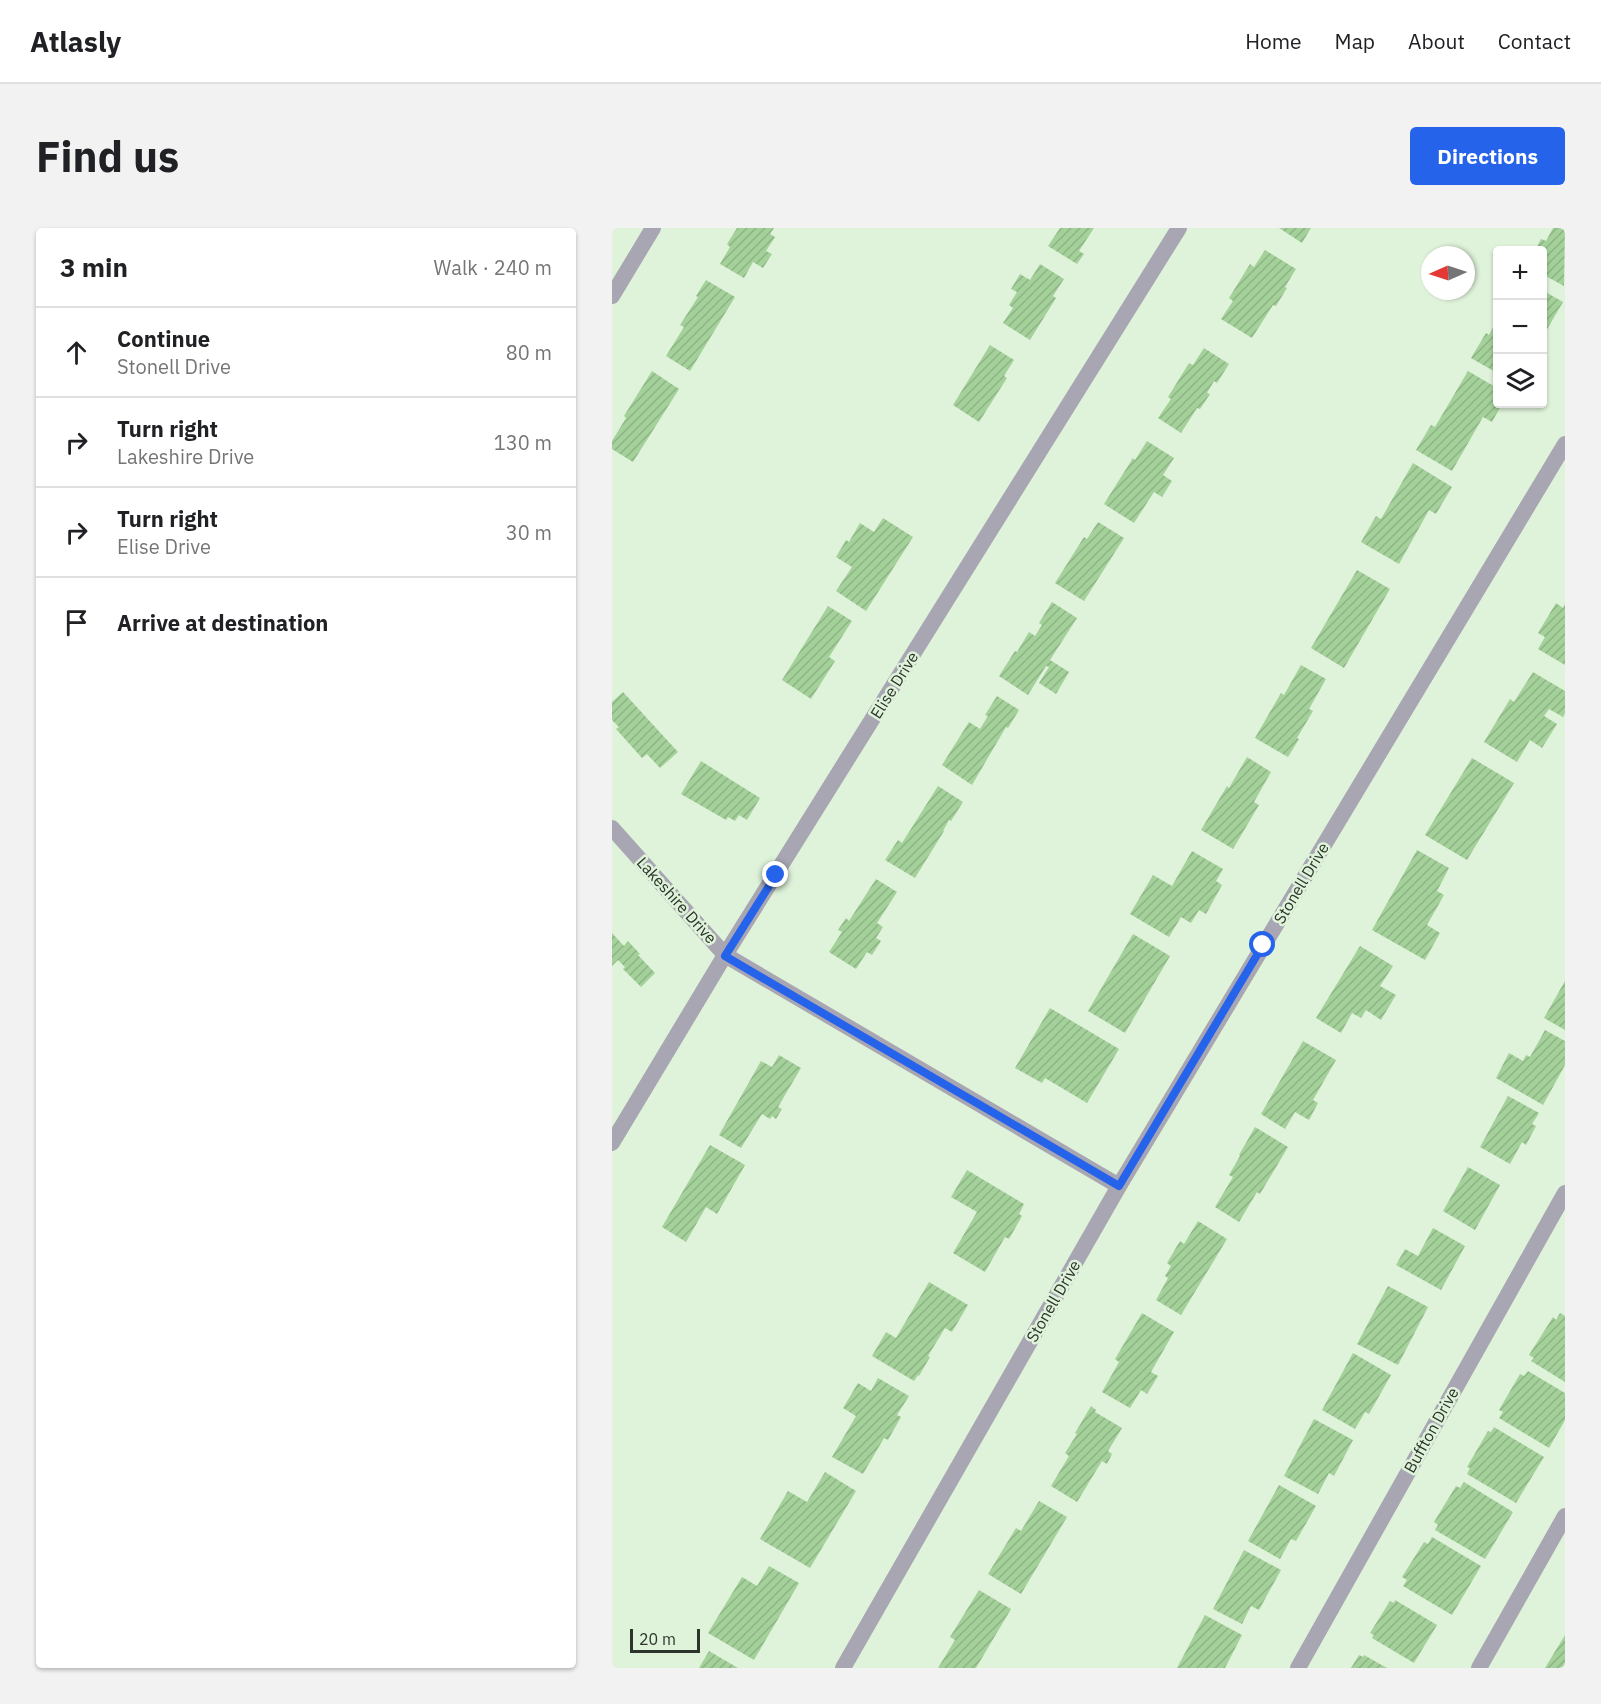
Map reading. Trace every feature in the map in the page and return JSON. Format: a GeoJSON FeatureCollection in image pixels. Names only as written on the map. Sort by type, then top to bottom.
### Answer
{"type":"FeatureCollection","features":[{"type":"Feature","properties":{"kind":"street"},"geometry":{"type":"LineString","coordinates":[[612,296],[653,228]]}},
{"type":"Feature","properties":{"kind":"street","name":"Elise Drive"},"geometry":{"type":"LineString","coordinates":[[612,1143],[725,956],[1179,228]]}},
{"type":"Feature","properties":{"kind":"street","name":"Stonell Drive"},"geometry":{"type":"LineString","coordinates":[[843,1668],[1119,1186],[1565,444]]}},
{"type":"Feature","properties":{"kind":"street","name":"Lakeshire Drive"},"geometry":{"type":"LineString","coordinates":[[612,828],[725,956],[1119,1186]]}},
{"type":"Feature","properties":{"kind":"street","name":"Buffton Drive"},"geometry":{"type":"LineString","coordinates":[[1298,1668],[1565,1193]]}},
{"type":"Feature","properties":{"kind":"street"},"geometry":{"type":"LineString","coordinates":[[1479,1668],[1565,1516]]}},
{"type":"Feature","properties":{"kind":"building"},"geometry":{"type":"Polygon","coordinates":[[[737,228],[774,228],[770,234],[775,237],[766,251],[772,254],[763,268],[753,262],[744,278],[720,264],[730,247],[727,244],[737,228]]]}},
{"type":"Feature","properties":{"kind":"building"},"geometry":{"type":"Polygon","coordinates":[[[1060,228],[1094,228],[1079,251],[1084,254],[1077,264],[1048,246],[1060,228]]]}},
{"type":"Feature","properties":{"kind":"building"},"geometry":{"type":"Polygon","coordinates":[[[1279,228],[1311,228],[1302,243],[1279,228]]]}},
{"type":"Feature","properties":{"kind":"building"},"geometry":{"type":"Polygon","coordinates":[[[1553,228],[1565,228],[1564,286],[1547,277],[1547,246],[1537,246],[1541,239],[1546,241],[1553,228]]]}},
{"type":"Feature","properties":{"kind":"building"},"geometry":{"type":"Polygon","coordinates":[[[1265,250],[1296,269],[1276,306],[1273,305],[1252,338],[1221,319],[1233,301],[1229,298],[1250,264],[1254,267],[1265,250]]]}},
{"type":"Feature","properties":{"kind":"building"},"geometry":{"type":"Polygon","coordinates":[[[1040,264],[1064,279],[1053,296],[1056,298],[1030,340],[1003,323],[1013,308],[1009,305],[1017,292],[1011,289],[1020,274],[1030,280],[1040,264]]]}},
{"type":"Feature","properties":{"kind":"building"},"geometry":{"type":"Polygon","coordinates":[[[706,280],[735,297],[690,371],[666,356],[684,327],[680,325],[706,280]]]}},
{"type":"Feature","properties":{"kind":"building"},"geometry":{"type":"Polygon","coordinates":[[[1547,293],[1563,302],[1547,329],[1547,293]]]}},
{"type":"Feature","properties":{"kind":"building"},"geometry":{"type":"Polygon","coordinates":[[[1493,328],[1493,371],[1471,358],[1486,333],[1489,335],[1493,328]]]}},
{"type":"Feature","properties":{"kind":"building"},"geometry":{"type":"Polygon","coordinates":[[[990,345],[1014,360],[1004,376],[1007,378],[979,422],[953,405],[990,345]]]}},
{"type":"Feature","properties":{"kind":"building"},"geometry":{"type":"Polygon","coordinates":[[[1204,348],[1229,364],[1217,383],[1214,381],[1207,393],[1210,394],[1200,409],[1197,408],[1181,433],[1158,418],[1171,399],[1168,397],[1189,363],[1193,365],[1204,348]]]}},
{"type":"Feature","properties":{"kind":"building"},"geometry":{"type":"Polygon","coordinates":[[[652,371],[679,389],[633,462],[612,449],[612,441],[626,418],[624,416],[652,371]]]}},
{"type":"Feature","properties":{"kind":"building"},"geometry":{"type":"Polygon","coordinates":[[[1468,371],[1493,386],[1493,408],[1500,408],[1492,422],[1483,417],[1452,471],[1416,450],[1431,425],[1435,427],[1468,371]]]}},
{"type":"Feature","properties":{"kind":"building"},"geometry":{"type":"Polygon","coordinates":[[[1147,441],[1174,458],[1163,475],[1172,481],[1162,497],[1154,492],[1134,523],[1104,504],[1133,458],[1135,460],[1147,441]]]}},
{"type":"Feature","properties":{"kind":"building"},"geometry":{"type":"Polygon","coordinates":[[[1413,463],[1452,487],[1436,514],[1429,510],[1399,564],[1361,542],[1376,516],[1381,519],[1413,463]]]}},
{"type":"Feature","properties":{"kind":"building"},"geometry":{"type":"Polygon","coordinates":[[[883,518],[913,537],[866,611],[836,591],[852,567],[836,557],[846,540],[849,542],[860,523],[874,532],[883,518]]]}},
{"type":"Feature","properties":{"kind":"building"},"geometry":{"type":"Polygon","coordinates":[[[1098,522],[1124,538],[1084,601],[1055,583],[1084,537],[1087,539],[1098,522]]]}},
{"type":"Feature","properties":{"kind":"building"},"geometry":{"type":"Polygon","coordinates":[[[1357,570],[1390,589],[1344,668],[1311,648],[1357,570]]]}},
{"type":"Feature","properties":{"kind":"building"},"geometry":{"type":"Polygon","coordinates":[[[1052,602],[1077,618],[1050,660],[1069,672],[1056,694],[1039,683],[1049,667],[1046,666],[1028,695],[999,676],[1029,632],[1035,636],[1042,625],[1039,623],[1052,602]]]}},
{"type":"Feature","properties":{"kind":"building"},"geometry":{"type":"Polygon","coordinates":[[[1556,603],[1563,608],[1565,604],[1565,665],[1538,649],[1545,637],[1538,633],[1556,603]]]}},
{"type":"Feature","properties":{"kind":"building"},"geometry":{"type":"Polygon","coordinates":[[[828,606],[852,621],[829,657],[835,661],[811,699],[782,680],[828,606]]]}},
{"type":"Feature","properties":{"kind":"building"},"geometry":{"type":"Polygon","coordinates":[[[1301,665],[1326,679],[1309,709],[1313,711],[1288,757],[1255,738],[1281,693],[1284,695],[1301,665]]]}},
{"type":"Feature","properties":{"kind":"building"},"geometry":{"type":"Polygon","coordinates":[[[1533,672],[1565,691],[1565,713],[1563,717],[1549,709],[1544,716],[1557,724],[1542,748],[1530,740],[1517,762],[1484,742],[1510,699],[1514,702],[1533,672]]]}},
{"type":"Feature","properties":{"kind":"building"},"geometry":{"type":"Polygon","coordinates":[[[623,692],[678,752],[660,768],[647,754],[642,758],[616,729],[619,727],[612,720],[612,702],[623,692]]]}},
{"type":"Feature","properties":{"kind":"building"},"geometry":{"type":"Polygon","coordinates":[[[997,696],[1019,710],[1008,728],[1006,727],[972,785],[942,765],[969,722],[980,729],[988,716],[985,715],[997,696]]]}},
{"type":"Feature","properties":{"kind":"building"},"geometry":{"type":"Polygon","coordinates":[[[1247,757],[1271,772],[1254,802],[1259,805],[1233,849],[1201,830],[1247,757]]]}},
{"type":"Feature","properties":{"kind":"building"},"geometry":{"type":"Polygon","coordinates":[[[1472,758],[1514,783],[1467,860],[1425,835],[1472,758]]]}},
{"type":"Feature","properties":{"kind":"building"},"geometry":{"type":"Polygon","coordinates":[[[701,761],[760,798],[747,820],[739,815],[735,821],[728,817],[726,820],[681,794],[701,761]]]}},
{"type":"Feature","properties":{"kind":"building"},"geometry":{"type":"Polygon","coordinates":[[[938,786],[963,802],[951,821],[949,820],[915,878],[885,860],[898,840],[902,843],[938,786]]]}},
{"type":"Feature","properties":{"kind":"building"},"geometry":{"type":"Polygon","coordinates":[[[1417,850],[1449,868],[1437,891],[1444,895],[1427,925],[1440,933],[1425,960],[1372,930],[1417,850]]]}},
{"type":"Feature","properties":{"kind":"building"},"geometry":{"type":"Polygon","coordinates":[[[1192,851],[1223,869],[1216,881],[1222,885],[1206,914],[1199,910],[1191,923],[1181,917],[1169,937],[1130,914],[1153,875],[1172,886],[1192,851]]]}},
{"type":"Feature","properties":{"kind":"building"},"geometry":{"type":"Polygon","coordinates":[[[876,879],[897,892],[877,923],[883,927],[876,938],[881,941],[872,955],[867,952],[856,969],[829,952],[842,932],[838,930],[846,918],[849,921],[876,879]]]}},
{"type":"Feature","properties":{"kind":"building"},"geometry":{"type":"Polygon","coordinates":[[[612,933],[624,946],[628,941],[655,973],[641,987],[623,969],[625,967],[618,960],[612,966],[612,933]]]}},
{"type":"Feature","properties":{"kind":"building"},"geometry":{"type":"Polygon","coordinates":[[[1133,934],[1170,956],[1125,1033],[1088,1011],[1133,934]]]}},
{"type":"Feature","properties":{"kind":"building"},"geometry":{"type":"Polygon","coordinates":[[[1360,946],[1393,966],[1380,986],[1396,995],[1381,1020],[1366,1010],[1361,1018],[1352,1013],[1341,1033],[1316,1018],[1360,946]]]}},
{"type":"Feature","properties":{"kind":"building"},"geometry":{"type":"Polygon","coordinates":[[[1565,981],[1565,1030],[1544,1018],[1565,981]]]}},
{"type":"Feature","properties":{"kind":"building"},"geometry":{"type":"Polygon","coordinates":[[[1050,1008],[1119,1049],[1087,1103],[1045,1078],[1042,1083],[1015,1068],[1050,1008]]]}},
{"type":"Feature","properties":{"kind":"building"},"geometry":{"type":"Polygon","coordinates":[[[1545,1030],[1565,1041],[1565,1065],[1543,1105],[1496,1078],[1509,1053],[1523,1061],[1526,1055],[1530,1057],[1545,1030]]]}},
{"type":"Feature","properties":{"kind":"building"},"geometry":{"type":"Polygon","coordinates":[[[1303,1041],[1336,1060],[1313,1100],[1318,1103],[1309,1120],[1295,1112],[1285,1129],[1261,1114],[1303,1041]]]}},
{"type":"Feature","properties":{"kind":"building"},"geometry":{"type":"Polygon","coordinates":[[[779,1055],[801,1068],[778,1107],[782,1109],[776,1119],[772,1116],[770,1119],[762,1114],[741,1148],[719,1135],[761,1061],[772,1067],[779,1055]]]}},
{"type":"Feature","properties":{"kind":"building"},"geometry":{"type":"Polygon","coordinates":[[[1508,1096],[1539,1113],[1532,1124],[1536,1126],[1526,1145],[1522,1142],[1510,1164],[1480,1147],[1508,1096]]]}},
{"type":"Feature","properties":{"kind":"building"},"geometry":{"type":"Polygon","coordinates":[[[1255,1127],[1288,1147],[1260,1194],[1257,1192],[1239,1222],[1215,1207],[1233,1177],[1229,1175],[1255,1127]]]}},
{"type":"Feature","properties":{"kind":"building"},"geometry":{"type":"Polygon","coordinates":[[[710,1145],[745,1165],[717,1214],[706,1207],[686,1242],[662,1227],[710,1145]]]}},
{"type":"Feature","properties":{"kind":"building"},"geometry":{"type":"Polygon","coordinates":[[[1468,1167],[1500,1185],[1475,1230],[1443,1211],[1468,1167]]]}},
{"type":"Feature","properties":{"kind":"building"},"geometry":{"type":"Polygon","coordinates":[[[967,1170],[1024,1204],[1019,1214],[1022,1216],[1009,1239],[1005,1237],[985,1272],[953,1253],[977,1212],[951,1197],[967,1170]]]}},
{"type":"Feature","properties":{"kind":"building"},"geometry":{"type":"Polygon","coordinates":[[[1198,1221],[1227,1239],[1181,1315],[1156,1300],[1168,1278],[1165,1276],[1171,1266],[1167,1263],[1180,1241],[1184,1244],[1198,1221]]]}},
{"type":"Feature","properties":{"kind":"building"},"geometry":{"type":"Polygon","coordinates":[[[1433,1228],[1465,1246],[1441,1290],[1396,1265],[1405,1249],[1418,1256],[1433,1228]]]}},
{"type":"Feature","properties":{"kind":"building"},"geometry":{"type":"Polygon","coordinates":[[[929,1282],[968,1305],[952,1332],[945,1328],[914,1381],[872,1356],[886,1332],[896,1338],[929,1282]]]}},
{"type":"Feature","properties":{"kind":"building"},"geometry":{"type":"Polygon","coordinates":[[[1388,1286],[1428,1307],[1398,1365],[1357,1344],[1388,1286]]]}},
{"type":"Feature","properties":{"kind":"building"},"geometry":{"type":"Polygon","coordinates":[[[1142,1313],[1174,1332],[1151,1372],[1158,1376],[1147,1394],[1141,1390],[1130,1408],[1102,1392],[1119,1362],[1115,1359],[1142,1313]]]}},
{"type":"Feature","properties":{"kind":"building"},"geometry":{"type":"Polygon","coordinates":[[[1560,1313],[1565,1316],[1565,1382],[1531,1361],[1534,1358],[1529,1355],[1553,1317],[1556,1320],[1560,1313]]]}},
{"type":"Feature","properties":{"kind":"building"},"geometry":{"type":"Polygon","coordinates":[[[1353,1353],[1391,1375],[1369,1414],[1365,1412],[1355,1429],[1322,1410],[1353,1353]]]}},
{"type":"Feature","properties":{"kind":"building"},"geometry":{"type":"Polygon","coordinates":[[[1528,1371],[1565,1393],[1565,1420],[1549,1448],[1499,1418],[1503,1412],[1499,1410],[1520,1374],[1524,1376],[1528,1371]]]}},
{"type":"Feature","properties":{"kind":"building"},"geometry":{"type":"Polygon","coordinates":[[[878,1378],[909,1396],[897,1415],[901,1417],[888,1440],[884,1438],[863,1474],[832,1457],[856,1416],[843,1408],[858,1383],[871,1391],[878,1378]]]}},
{"type":"Feature","properties":{"kind":"building"},"geometry":{"type":"Polygon","coordinates":[[[1091,1406],[1096,1410],[1095,1412],[1122,1428],[1108,1451],[1112,1454],[1107,1464],[1102,1461],[1077,1502],[1051,1486],[1069,1456],[1065,1453],[1091,1406]]]}},
{"type":"Feature","properties":{"kind":"building"},"geometry":{"type":"Polygon","coordinates":[[[1314,1419],[1353,1440],[1334,1476],[1329,1473],[1318,1494],[1284,1476],[1314,1419]]]}},
{"type":"Feature","properties":{"kind":"building"},"geometry":{"type":"Polygon","coordinates":[[[1494,1427],[1544,1457],[1516,1503],[1467,1474],[1470,1468],[1467,1467],[1488,1431],[1491,1432],[1494,1427]]]}},
{"type":"Feature","properties":{"kind":"building"},"geometry":{"type":"Polygon","coordinates":[[[825,1472],[856,1491],[810,1568],[760,1539],[788,1491],[807,1502],[825,1472]]]}},
{"type":"Feature","properties":{"kind":"building"},"geometry":{"type":"Polygon","coordinates":[[[1464,1482],[1513,1512],[1485,1559],[1435,1530],[1438,1525],[1434,1522],[1456,1486],[1460,1488],[1464,1482]]]}},
{"type":"Feature","properties":{"kind":"building"},"geometry":{"type":"Polygon","coordinates":[[[1279,1485],[1316,1506],[1296,1541],[1291,1539],[1280,1559],[1248,1541],[1279,1485]]]}},
{"type":"Feature","properties":{"kind":"building"},"geometry":{"type":"Polygon","coordinates":[[[1039,1501],[1067,1517],[1021,1594],[988,1574],[1016,1528],[1021,1531],[1039,1501]]]}},
{"type":"Feature","properties":{"kind":"building"},"geometry":{"type":"Polygon","coordinates":[[[1432,1537],[1481,1566],[1452,1615],[1403,1586],[1407,1580],[1402,1577],[1424,1542],[1428,1544],[1432,1537]]]}},
{"type":"Feature","properties":{"kind":"building"},"geometry":{"type":"Polygon","coordinates":[[[1244,1550],[1281,1570],[1259,1610],[1251,1606],[1242,1624],[1213,1609],[1244,1550]]]}},
{"type":"Feature","properties":{"kind":"building"},"geometry":{"type":"Polygon","coordinates":[[[769,1566],[799,1583],[754,1660],[708,1633],[742,1577],[757,1586],[769,1566]]]}},
{"type":"Feature","properties":{"kind":"building"},"geometry":{"type":"Polygon","coordinates":[[[979,1590],[1011,1609],[976,1668],[938,1668],[955,1640],[950,1637],[979,1590]]]}},
{"type":"Feature","properties":{"kind":"building"},"geometry":{"type":"Polygon","coordinates":[[[1395,1600],[1437,1625],[1414,1663],[1372,1638],[1374,1635],[1370,1633],[1390,1601],[1394,1603],[1395,1600]]]}},
{"type":"Feature","properties":{"kind":"building"},"geometry":{"type":"Polygon","coordinates":[[[1205,1615],[1242,1635],[1225,1668],[1177,1668],[1205,1615]]]}},
{"type":"Feature","properties":{"kind":"building"},"geometry":{"type":"Polygon","coordinates":[[[1565,1635],[1565,1668],[1545,1668],[1565,1635]]]}},
{"type":"Feature","properties":{"kind":"building"},"geometry":{"type":"Polygon","coordinates":[[[709,1651],[738,1668],[699,1668],[709,1651]]]}},
{"type":"Feature","properties":{"kind":"building"},"geometry":{"type":"Polygon","coordinates":[[[1359,1655],[1363,1657],[1364,1655],[1387,1668],[1351,1668],[1359,1655]]]}},
{"type":"Feature","properties":{"kind":"route"},"geometry":{"type":"LineString","coordinates":[[776,875],[725,956],[1119,1186],[1263,945]]}}]}
